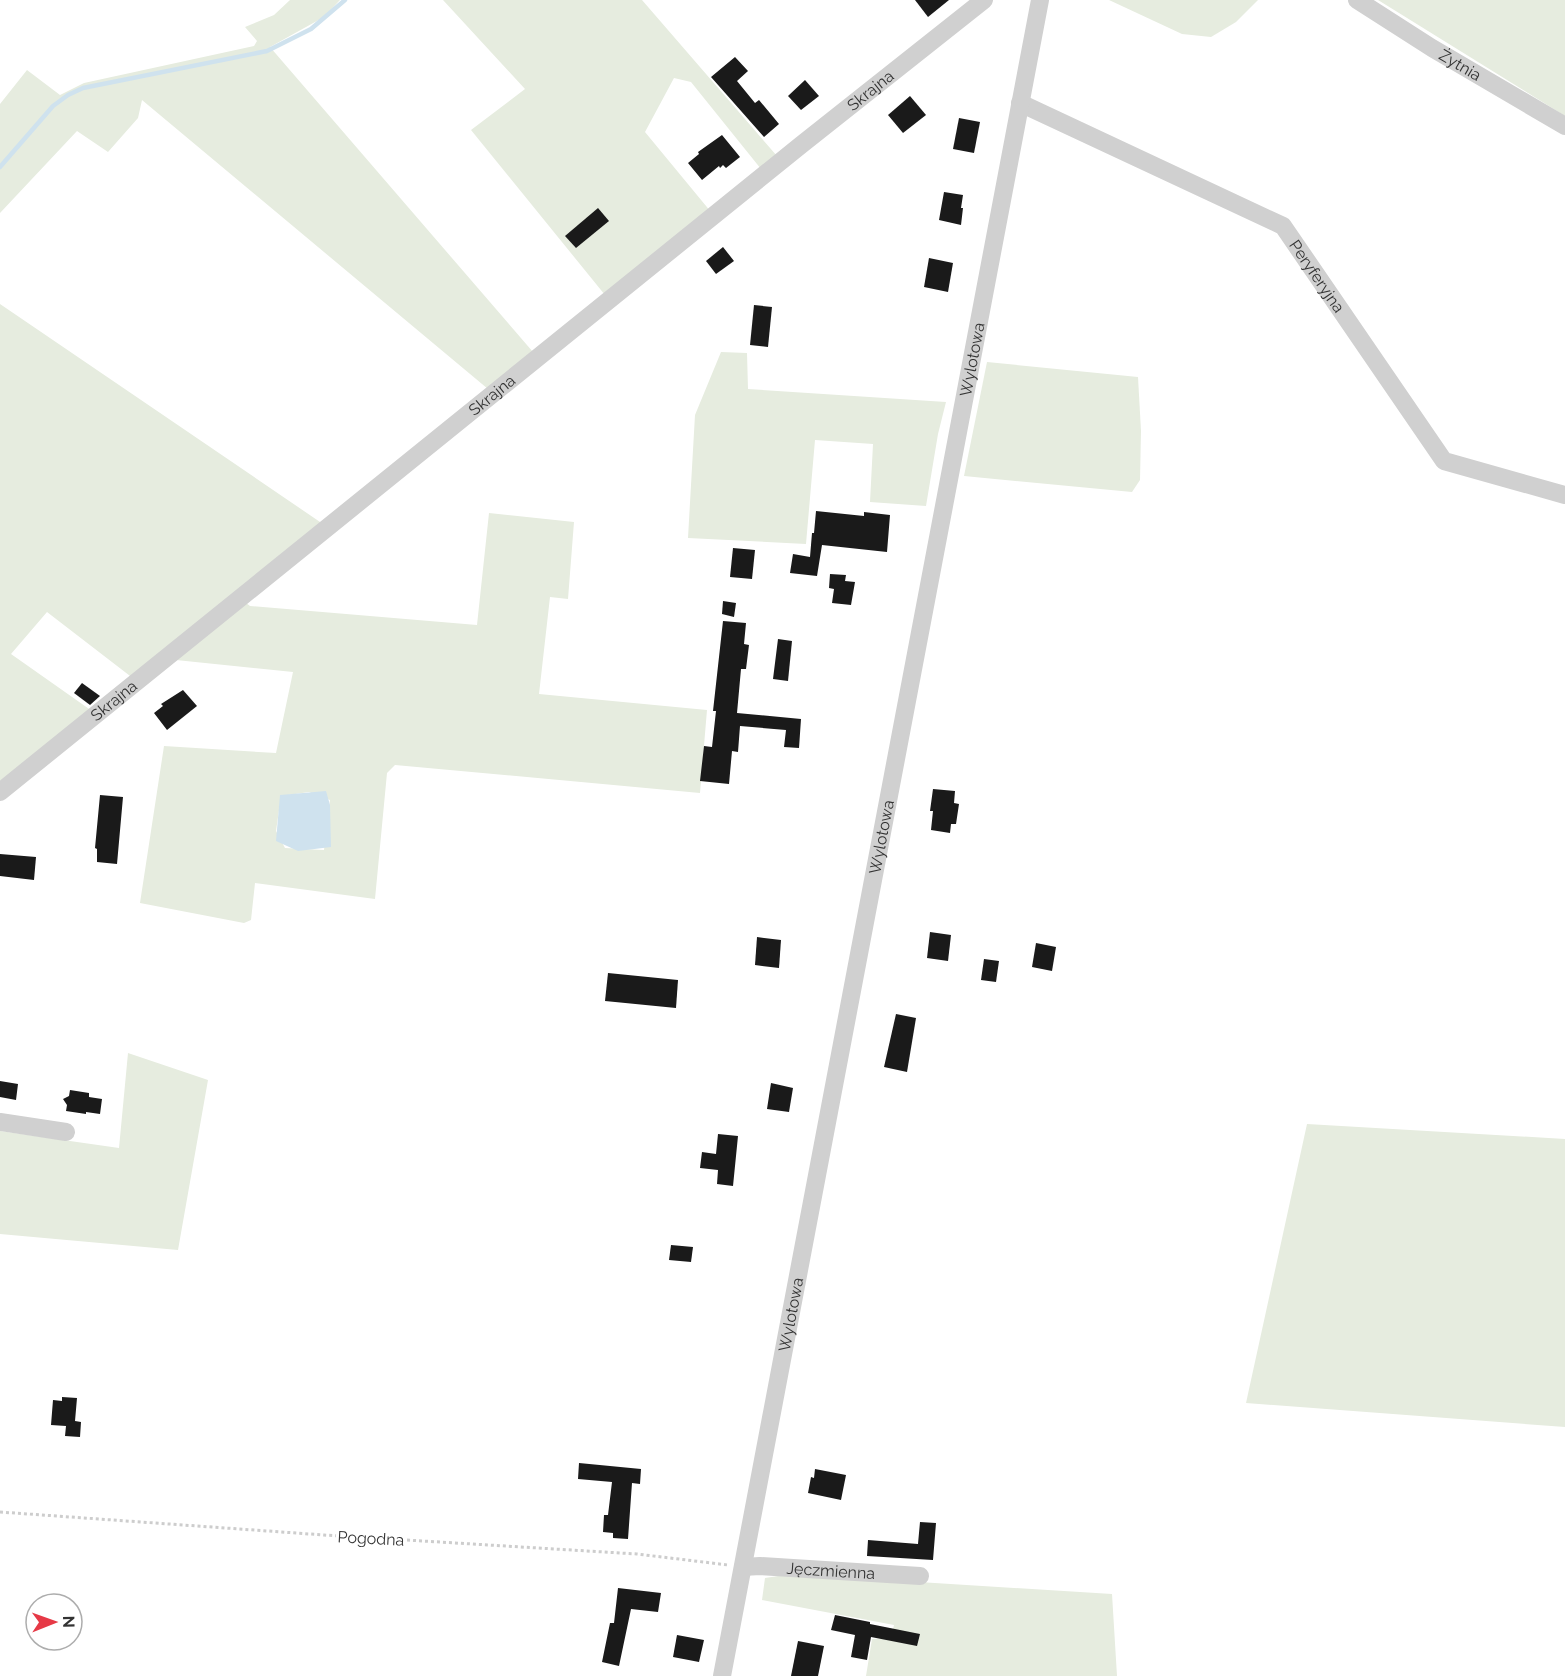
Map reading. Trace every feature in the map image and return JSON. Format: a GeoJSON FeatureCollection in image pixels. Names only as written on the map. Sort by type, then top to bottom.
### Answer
{"type":"FeatureCollection","features":[{"type":"Feature","properties":{"kind":"street","name":"Skrajna"},"geometry":{"type":"LineString","coordinates":[[0,792],[792,152],[984,0]]}},
{"type":"Feature","properties":{"kind":"street","name":"Wylotowa"},"geometry":{"type":"LineString","coordinates":[[722,1676],[1040,0]]}},
{"type":"Feature","properties":{"kind":"street","name":"Żytnia"},"geometry":{"type":"LineString","coordinates":[[1357,0],[1432,48],[1565,126]]}},
{"type":"Feature","properties":{"kind":"street","name":"Peryferyjna"},"geometry":{"type":"LineString","coordinates":[[1020,103],[1283,226],[1444,461],[1565,495]]}},
{"type":"Feature","properties":{"kind":"street"},"geometry":{"type":"LineString","coordinates":[[0,1122],[66,1132]]}},
{"type":"Feature","properties":{"kind":"street","name":"Jęczmienna"},"geometry":{"type":"LineString","coordinates":[[742,1567],[760,1566],[920,1576]]}},
{"type":"Feature","properties":{"kind":"path","name":"Pogodna"},"geometry":{"type":"LineString","coordinates":[[0,1512],[335,1536],[637,1554],[742,1567]]}},
{"type":"Feature","properties":{"kind":"shaded area"},"geometry":{"type":"Polygon","coordinates":[[[290,0],[340,0],[324,17],[270,47],[533,352],[488,389],[142,100],[138,118],[108,152],[77,131],[0,213],[0,104],[27,70],[60,95],[84,83],[254,46],[257,41],[245,27],[274,15],[290,0]]]}},
{"type":"Feature","properties":{"kind":"shaded area"},"geometry":{"type":"Polygon","coordinates":[[[443,0],[642,0],[777,156],[761,169],[691,82],[674,78],[645,132],[711,212],[605,295],[471,130],[525,89],[443,0]]]}},
{"type":"Feature","properties":{"kind":"shaded area"},"geometry":{"type":"Polygon","coordinates":[[[1109,0],[1258,0],[1236,22],[1211,37],[1182,34],[1109,0]]]}},
{"type":"Feature","properties":{"kind":"shaded area"},"geometry":{"type":"Polygon","coordinates":[[[1378,0],[1565,0],[1565,116],[1378,0]]]}},
{"type":"Feature","properties":{"kind":"shaded area"},"geometry":{"type":"Polygon","coordinates":[[[0,304],[323,524],[236,595],[250,606],[477,625],[489,513],[574,522],[568,599],[550,597],[539,694],[707,710],[700,793],[395,765],[387,773],[375,899],[255,883],[251,920],[244,923],[140,903],[164,746],[276,753],[293,672],[176,660],[134,679],[47,612],[11,654],[92,711],[0,781],[0,304]],[[309,792],[281,796],[276,831],[285,848],[324,850],[330,800],[309,792]]]}},
{"type":"Feature","properties":{"kind":"shaded area"},"geometry":{"type":"Polygon","coordinates":[[[721,352],[747,353],[748,389],[946,402],[938,434],[926,506],[870,502],[873,444],[815,440],[806,544],[688,538],[695,415],[721,352]]]}},
{"type":"Feature","properties":{"kind":"shaded area"},"geometry":{"type":"Polygon","coordinates":[[[987,362],[1138,377],[1141,431],[1140,480],[1132,492],[964,476],[987,362]]]}},
{"type":"Feature","properties":{"kind":"shaded area"},"geometry":{"type":"Polygon","coordinates":[[[128,1053],[208,1080],[178,1250],[0,1234],[0,1131],[119,1148],[128,1053]]]}},
{"type":"Feature","properties":{"kind":"shaded area"},"geometry":{"type":"Polygon","coordinates":[[[1307,1124],[1565,1139],[1565,1427],[1246,1403],[1307,1124]]]}},
{"type":"Feature","properties":{"kind":"shaded area"},"geometry":{"type":"Polygon","coordinates":[[[792,1574],[1112,1594],[1117,1676],[866,1676],[872,1639],[891,1638],[894,1625],[762,1600],[765,1578],[792,1574]]]}},
{"type":"Feature","properties":{"kind":"water"},"geometry":{"type":"Polygon","coordinates":[[[326,791],[330,805],[331,847],[298,851],[276,841],[280,795],[326,791]]]}},
{"type":"Feature","properties":{"kind":"building"},"geometry":{"type":"Polygon","coordinates":[[[915,0],[949,0],[928,17],[915,0]]]}},
{"type":"Feature","properties":{"kind":"building"},"geometry":{"type":"Polygon","coordinates":[[[735,57],[748,71],[737,81],[755,103],[759,100],[779,124],[764,137],[711,77],[735,57]]]}},
{"type":"Feature","properties":{"kind":"building"},"geometry":{"type":"Polygon","coordinates":[[[805,80],[819,96],[801,110],[788,96],[805,80]]]}},
{"type":"Feature","properties":{"kind":"building"},"geometry":{"type":"Polygon","coordinates":[[[910,96],[926,115],[903,133],[888,115],[910,96]]]}},
{"type":"Feature","properties":{"kind":"building"},"geometry":{"type":"Polygon","coordinates":[[[959,118],[980,122],[974,153],[953,149],[959,118]]]}},
{"type":"Feature","properties":{"kind":"building"},"geometry":{"type":"Polygon","coordinates":[[[722,135],[740,157],[726,168],[723,165],[720,168],[719,166],[702,180],[688,163],[699,154],[698,152],[722,135]]]}},
{"type":"Feature","properties":{"kind":"building"},"geometry":{"type":"Polygon","coordinates":[[[944,192],[963,195],[961,225],[939,220],[944,192]]]}},
{"type":"Feature","properties":{"kind":"building"},"geometry":{"type":"Polygon","coordinates":[[[598,208],[609,221],[576,248],[565,236],[598,208]]]}},
{"type":"Feature","properties":{"kind":"building"},"geometry":{"type":"Polygon","coordinates":[[[723,247],[734,261],[716,274],[706,261],[723,247]]]}},
{"type":"Feature","properties":{"kind":"building"},"geometry":{"type":"Polygon","coordinates":[[[929,258],[953,263],[948,292],[924,287],[929,258]]]}},
{"type":"Feature","properties":{"kind":"building"},"geometry":{"type":"Polygon","coordinates":[[[754,305],[772,307],[768,347],[750,345],[754,305]]]}},
{"type":"Feature","properties":{"kind":"building"},"geometry":{"type":"Polygon","coordinates":[[[816,511],[864,516],[864,512],[890,515],[887,552],[822,545],[817,576],[790,573],[793,554],[810,557],[816,511]]]}},
{"type":"Feature","properties":{"kind":"building"},"geometry":{"type":"Polygon","coordinates":[[[733,548],[755,550],[752,579],[730,577],[733,548]]]}},
{"type":"Feature","properties":{"kind":"building"},"geometry":{"type":"Polygon","coordinates":[[[830,574],[846,575],[845,581],[855,582],[851,605],[832,603],[834,589],[829,588],[830,574]]]}},
{"type":"Feature","properties":{"kind":"building"},"geometry":{"type":"Polygon","coordinates":[[[723,601],[736,603],[734,617],[722,614],[723,601]]]}},
{"type":"Feature","properties":{"kind":"building"},"geometry":{"type":"Polygon","coordinates":[[[723,621],[746,623],[744,644],[749,645],[746,669],[741,669],[737,713],[801,719],[799,748],[784,747],[786,730],[740,726],[738,752],[732,751],[729,784],[700,781],[704,746],[712,747],[716,711],[713,711],[723,621]]]}},
{"type":"Feature","properties":{"kind":"building"},"geometry":{"type":"Polygon","coordinates":[[[778,639],[792,641],[788,681],[773,679],[778,639]]]}},
{"type":"Feature","properties":{"kind":"building"},"geometry":{"type":"Polygon","coordinates":[[[82,683],[100,696],[90,705],[74,693],[82,683]]]}},
{"type":"Feature","properties":{"kind":"building"},"geometry":{"type":"Polygon","coordinates":[[[183,690],[197,706],[167,730],[154,713],[163,706],[161,704],[183,690]]]}},
{"type":"Feature","properties":{"kind":"building"},"geometry":{"type":"Polygon","coordinates":[[[933,789],[955,791],[954,803],[959,804],[956,824],[951,824],[950,833],[931,830],[933,811],[930,811],[933,789]]]}},
{"type":"Feature","properties":{"kind":"building"},"geometry":{"type":"Polygon","coordinates":[[[100,795],[123,797],[117,864],[97,862],[97,849],[95,848],[100,795]]]}},
{"type":"Feature","properties":{"kind":"building"},"geometry":{"type":"Polygon","coordinates":[[[0,854],[36,857],[34,880],[0,876],[0,854]]]}},
{"type":"Feature","properties":{"kind":"building"},"geometry":{"type":"Polygon","coordinates":[[[930,932],[951,935],[948,961],[927,958],[930,932]]]}},
{"type":"Feature","properties":{"kind":"building"},"geometry":{"type":"Polygon","coordinates":[[[757,937],[781,940],[779,968],[755,965],[757,937]]]}},
{"type":"Feature","properties":{"kind":"building"},"geometry":{"type":"Polygon","coordinates":[[[1036,943],[1056,947],[1052,971],[1032,967],[1036,943]]]}},
{"type":"Feature","properties":{"kind":"building"},"geometry":{"type":"Polygon","coordinates":[[[984,959],[999,961],[996,982],[981,980],[984,959]]]}},
{"type":"Feature","properties":{"kind":"building"},"geometry":{"type":"Polygon","coordinates":[[[608,973],[678,980],[676,1008],[605,1001],[608,973]]]}},
{"type":"Feature","properties":{"kind":"building"},"geometry":{"type":"Polygon","coordinates":[[[896,1014],[916,1018],[907,1072],[884,1067],[896,1014]]]}},
{"type":"Feature","properties":{"kind":"building"},"geometry":{"type":"Polygon","coordinates":[[[0,1081],[18,1084],[16,1100],[0,1097],[0,1081]]]}},
{"type":"Feature","properties":{"kind":"building"},"geometry":{"type":"Polygon","coordinates":[[[771,1083],[793,1088],[789,1112],[767,1109],[771,1083]]]}},
{"type":"Feature","properties":{"kind":"building"},"geometry":{"type":"Polygon","coordinates":[[[70,1090],[89,1093],[89,1097],[102,1099],[100,1114],[66,1111],[67,1105],[63,1099],[69,1096],[70,1090]]]}},
{"type":"Feature","properties":{"kind":"building"},"geometry":{"type":"Polygon","coordinates":[[[718,1134],[738,1136],[733,1186],[717,1184],[718,1170],[700,1168],[702,1152],[716,1154],[718,1134]]]}},
{"type":"Feature","properties":{"kind":"building"},"geometry":{"type":"Polygon","coordinates":[[[671,1245],[693,1247],[691,1262],[669,1260],[671,1245]]]}},
{"type":"Feature","properties":{"kind":"building"},"geometry":{"type":"Polygon","coordinates":[[[62,1397],[77,1398],[75,1421],[81,1422],[80,1437],[65,1436],[66,1426],[51,1425],[53,1400],[62,1401],[62,1397]]]}},
{"type":"Feature","properties":{"kind":"building"},"geometry":{"type":"Polygon","coordinates":[[[579,1463],[641,1469],[640,1484],[632,1483],[628,1539],[613,1538],[613,1533],[603,1532],[604,1515],[608,1515],[612,1482],[578,1479],[579,1463]]]}},
{"type":"Feature","properties":{"kind":"building"},"geometry":{"type":"Polygon","coordinates":[[[815,1469],[846,1475],[841,1500],[808,1493],[815,1469]]]}},
{"type":"Feature","properties":{"kind":"building"},"geometry":{"type":"Polygon","coordinates":[[[920,1522],[936,1523],[933,1560],[867,1556],[868,1540],[918,1544],[920,1522]]]}},
{"type":"Feature","properties":{"kind":"building"},"geometry":{"type":"Polygon","coordinates":[[[618,1588],[661,1593],[658,1612],[631,1609],[619,1666],[602,1662],[610,1623],[614,1623],[618,1588]]]}},
{"type":"Feature","properties":{"kind":"building"},"geometry":{"type":"Polygon","coordinates":[[[835,1615],[920,1634],[917,1646],[871,1637],[867,1660],[851,1657],[855,1635],[831,1630],[835,1615]]]}},
{"type":"Feature","properties":{"kind":"building"},"geometry":{"type":"Polygon","coordinates":[[[677,1635],[704,1640],[699,1662],[673,1657],[677,1635]]]}},
{"type":"Feature","properties":{"kind":"building"},"geometry":{"type":"Polygon","coordinates":[[[798,1641],[824,1646],[818,1676],[791,1676],[798,1641]]]}},
{"type":"Feature","properties":{"kind":"waterway"},"geometry":{"type":"LineString","coordinates":[[0,167],[53,106],[68,95],[83,88],[267,51],[311,29],[345,0]]}}]}
